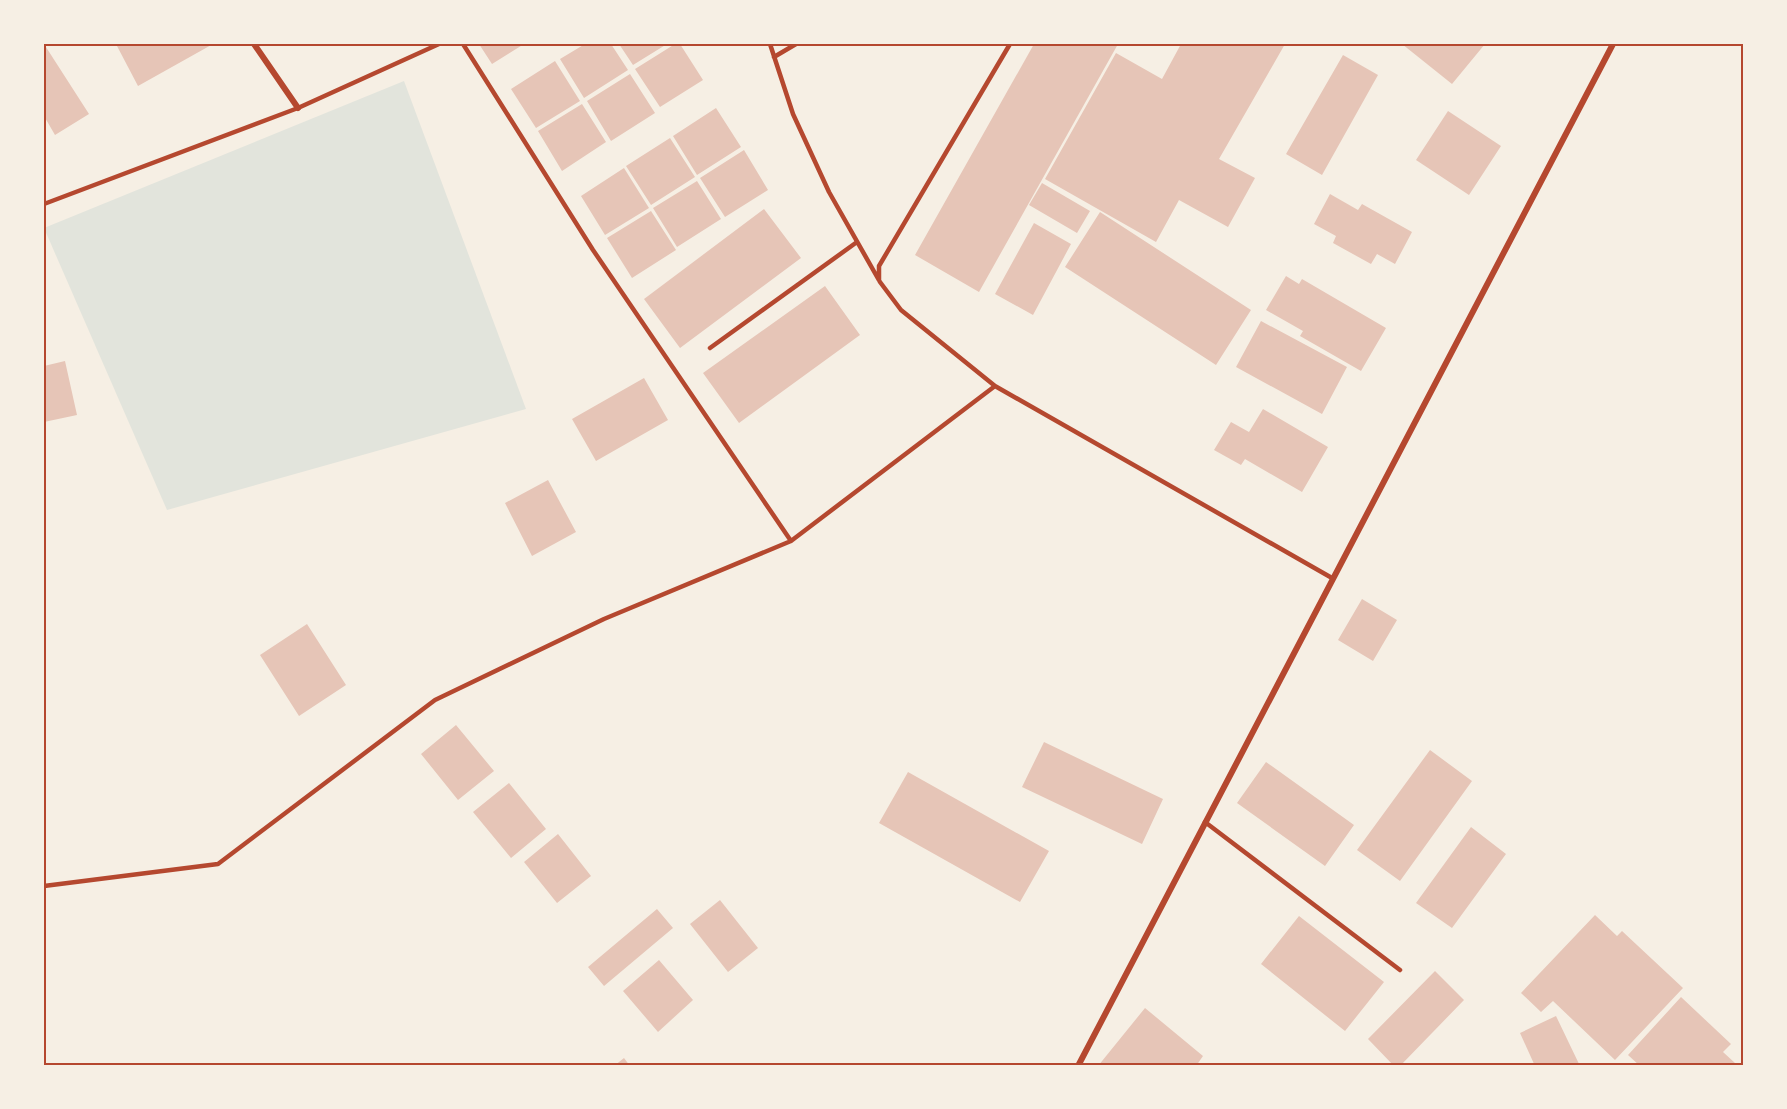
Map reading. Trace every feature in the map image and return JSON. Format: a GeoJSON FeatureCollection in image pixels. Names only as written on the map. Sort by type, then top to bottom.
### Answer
{"type":"FeatureCollection","features":[{"type":"Feature","properties":{"kind":"street"},"geometry":{"type":"LineString","coordinates":[[254,44],[298,108]]}},
{"type":"Feature","properties":{"kind":"street"},"geometry":{"type":"LineString","coordinates":[[1078,1065],[1613,44]]}},
{"type":"Feature","properties":{"kind":"lane"},"geometry":{"type":"LineString","coordinates":[[44,204],[298,108],[440,44]]}},
{"type":"Feature","properties":{"kind":"lane"},"geometry":{"type":"LineString","coordinates":[[463,44],[593,250],[791,542]]}},
{"type":"Feature","properties":{"kind":"lane"},"geometry":{"type":"LineString","coordinates":[[770,44],[793,114],[829,192],[880,282],[902,310],[995,386],[1332,578]]}},
{"type":"Feature","properties":{"kind":"lane"},"geometry":{"type":"LineString","coordinates":[[774,57],[796,44]]}},
{"type":"Feature","properties":{"kind":"lane"},"geometry":{"type":"LineString","coordinates":[[880,282],[879,266],[1010,44]]}},
{"type":"Feature","properties":{"kind":"lane"},"geometry":{"type":"LineString","coordinates":[[710,348],[857,242]]}},
{"type":"Feature","properties":{"kind":"lane"},"geometry":{"type":"LineString","coordinates":[[44,886],[218,864],[435,700],[604,619],[791,542],[995,386]]}},
{"type":"Feature","properties":{"kind":"lane"},"geometry":{"type":"LineString","coordinates":[[1205,822],[1400,970]]}},
{"type":"Feature","properties":{"kind":"shaded area"},"geometry":{"type":"Polygon","coordinates":[[[404,81],[526,409],[167,510],[44,228],[404,81]]]}},
{"type":"Feature","properties":{"kind":"building"},"geometry":{"type":"Polygon","coordinates":[[[44,44],[89,114],[55,135],[44,116],[44,44]]]}},
{"type":"Feature","properties":{"kind":"building"},"geometry":{"type":"Polygon","coordinates":[[[122,44],[213,44],[138,86],[117,46],[122,44]]]}},
{"type":"Feature","properties":{"kind":"building"},"geometry":{"type":"Polygon","coordinates":[[[479,44],[524,44],[492,64],[479,44]]]}},
{"type":"Feature","properties":{"kind":"building"},"geometry":{"type":"Polygon","coordinates":[[[585,44],[611,44],[628,70],[584,98],[560,59],[585,44]]]}},
{"type":"Feature","properties":{"kind":"building"},"geometry":{"type":"Polygon","coordinates":[[[619,44],[667,44],[633,65],[619,44]]]}},
{"type":"Feature","properties":{"kind":"building"},"geometry":{"type":"Polygon","coordinates":[[[675,44],[680,44],[703,80],[660,107],[635,69],[675,44]]]}},
{"type":"Feature","properties":{"kind":"building"},"geometry":{"type":"Polygon","coordinates":[[[1034,44],[1118,44],[979,292],[915,255],[1034,44]]]}},
{"type":"Feature","properties":{"kind":"building"},"geometry":{"type":"Polygon","coordinates":[[[1181,44],[1285,44],[1219,159],[1255,178],[1228,227],[1179,200],[1156,242],[1045,179],[1116,53],[1162,79],[1181,44]]]}},
{"type":"Feature","properties":{"kind":"building"},"geometry":{"type":"Polygon","coordinates":[[[1402,44],[1485,44],[1452,84],[1402,44]]]}},
{"type":"Feature","properties":{"kind":"building"},"geometry":{"type":"Polygon","coordinates":[[[1343,55],[1378,75],[1322,175],[1286,154],[1343,55]]]}},
{"type":"Feature","properties":{"kind":"building"},"geometry":{"type":"Polygon","coordinates":[[[555,61],[580,101],[536,128],[511,89],[555,61]]]}},
{"type":"Feature","properties":{"kind":"building"},"geometry":{"type":"Polygon","coordinates":[[[630,74],[655,113],[611,141],[587,101],[630,74]]]}},
{"type":"Feature","properties":{"kind":"building"},"geometry":{"type":"Polygon","coordinates":[[[582,104],[606,142],[562,171],[538,131],[582,104]]]}},
{"type":"Feature","properties":{"kind":"building"},"geometry":{"type":"Polygon","coordinates":[[[716,108],[741,147],[697,175],[673,136],[716,108]]]}},
{"type":"Feature","properties":{"kind":"building"},"geometry":{"type":"Polygon","coordinates":[[[1448,111],[1501,146],[1469,195],[1416,160],[1448,111]]]}},
{"type":"Feature","properties":{"kind":"building"},"geometry":{"type":"Polygon","coordinates":[[[670,138],[695,177],[651,205],[626,166],[670,138]]]}},
{"type":"Feature","properties":{"kind":"building"},"geometry":{"type":"Polygon","coordinates":[[[744,150],[768,190],[725,217],[700,178],[744,150]]]}},
{"type":"Feature","properties":{"kind":"building"},"geometry":{"type":"Polygon","coordinates":[[[624,168],[649,208],[605,235],[581,196],[624,168]]]}},
{"type":"Feature","properties":{"kind":"building"},"geometry":{"type":"Polygon","coordinates":[[[697,181],[721,219],[677,247],[653,208],[697,181]]]}},
{"type":"Feature","properties":{"kind":"building"},"geometry":{"type":"Polygon","coordinates":[[[1042,183],[1090,211],[1077,233],[1029,205],[1042,183]]]}},
{"type":"Feature","properties":{"kind":"building"},"geometry":{"type":"Polygon","coordinates":[[[1330,194],[1358,210],[1362,204],[1412,232],[1395,264],[1377,254],[1371,264],[1333,243],[1336,236],[1314,224],[1330,194]]]}},
{"type":"Feature","properties":{"kind":"building"},"geometry":{"type":"Polygon","coordinates":[[[764,209],[801,258],[680,348],[644,299],[764,209]]]}},
{"type":"Feature","properties":{"kind":"building"},"geometry":{"type":"Polygon","coordinates":[[[651,211],[676,250],[632,278],[607,238],[651,211]]]}},
{"type":"Feature","properties":{"kind":"building"},"geometry":{"type":"Polygon","coordinates":[[[1100,212],[1251,310],[1216,365],[1065,267],[1100,212]]]}},
{"type":"Feature","properties":{"kind":"building"},"geometry":{"type":"Polygon","coordinates":[[[1034,223],[1071,244],[1033,315],[995,294],[1034,223]]]}},
{"type":"Feature","properties":{"kind":"building"},"geometry":{"type":"Polygon","coordinates":[[[1286,276],[1299,284],[1302,279],[1386,328],[1361,371],[1300,336],[1303,331],[1266,310],[1286,276]]]}},
{"type":"Feature","properties":{"kind":"building"},"geometry":{"type":"Polygon","coordinates":[[[825,286],[860,335],[739,423],[703,373],[825,286]]]}},
{"type":"Feature","properties":{"kind":"building"},"geometry":{"type":"Polygon","coordinates":[[[1261,321],[1347,367],[1322,414],[1236,367],[1261,321]]]}},
{"type":"Feature","properties":{"kind":"building"},"geometry":{"type":"Polygon","coordinates":[[[65,361],[77,415],[44,422],[44,366],[65,361]]]}},
{"type":"Feature","properties":{"kind":"building"},"geometry":{"type":"Polygon","coordinates":[[[644,378],[668,420],[596,461],[572,419],[644,378]]]}},
{"type":"Feature","properties":{"kind":"building"},"geometry":{"type":"Polygon","coordinates":[[[1263,409],[1328,447],[1302,492],[1245,459],[1241,465],[1214,450],[1231,422],[1249,432],[1263,409]]]}},
{"type":"Feature","properties":{"kind":"building"},"geometry":{"type":"Polygon","coordinates":[[[548,480],[576,532],[532,556],[505,503],[548,480]]]}},
{"type":"Feature","properties":{"kind":"building"},"geometry":{"type":"Polygon","coordinates":[[[1362,599],[1397,620],[1373,661],[1338,640],[1362,599]]]}},
{"type":"Feature","properties":{"kind":"building"},"geometry":{"type":"Polygon","coordinates":[[[307,624],[346,685],[299,716],[260,655],[307,624]]]}},
{"type":"Feature","properties":{"kind":"building"},"geometry":{"type":"Polygon","coordinates":[[[456,725],[494,771],[458,800],[421,754],[456,725]]]}},
{"type":"Feature","properties":{"kind":"building"},"geometry":{"type":"Polygon","coordinates":[[[1044,742],[1163,799],[1142,844],[1022,787],[1044,742]]]}},
{"type":"Feature","properties":{"kind":"building"},"geometry":{"type":"Polygon","coordinates":[[[1430,750],[1472,781],[1400,881],[1357,850],[1430,750]]]}},
{"type":"Feature","properties":{"kind":"building"},"geometry":{"type":"Polygon","coordinates":[[[1266,762],[1354,825],[1325,866],[1237,803],[1266,762]]]}},
{"type":"Feature","properties":{"kind":"building"},"geometry":{"type":"Polygon","coordinates":[[[908,772],[1049,851],[1020,902],[879,823],[908,772]]]}},
{"type":"Feature","properties":{"kind":"building"},"geometry":{"type":"Polygon","coordinates":[[[509,783],[546,829],[511,858],[473,812],[509,783]]]}},
{"type":"Feature","properties":{"kind":"building"},"geometry":{"type":"Polygon","coordinates":[[[1471,827],[1506,854],[1452,928],[1416,903],[1471,827]]]}},
{"type":"Feature","properties":{"kind":"building"},"geometry":{"type":"Polygon","coordinates":[[[558,834],[591,876],[557,903],[524,862],[558,834]]]}},
{"type":"Feature","properties":{"kind":"building"},"geometry":{"type":"Polygon","coordinates":[[[720,900],[758,948],[728,972],[690,924],[720,900]]]}},
{"type":"Feature","properties":{"kind":"building"},"geometry":{"type":"Polygon","coordinates":[[[657,909],[673,928],[604,986],[588,967],[657,909]]]}},
{"type":"Feature","properties":{"kind":"building"},"geometry":{"type":"Polygon","coordinates":[[[1595,915],[1617,936],[1622,931],[1683,988],[1615,1060],[1553,1001],[1541,1012],[1521,993],[1595,915]]]}},
{"type":"Feature","properties":{"kind":"building"},"geometry":{"type":"Polygon","coordinates":[[[1299,916],[1384,982],[1345,1031],[1261,964],[1299,916]]]}},
{"type":"Feature","properties":{"kind":"building"},"geometry":{"type":"Polygon","coordinates":[[[659,960],[693,1000],[658,1032],[623,991],[659,960]]]}},
{"type":"Feature","properties":{"kind":"building"},"geometry":{"type":"Polygon","coordinates":[[[1435,971],[1464,1000],[1400,1066],[1394,1066],[1368,1039],[1435,971]]]}},
{"type":"Feature","properties":{"kind":"building"},"geometry":{"type":"Polygon","coordinates":[[[1681,997],[1731,1044],[1723,1052],[1735,1063],[1733,1066],[1640,1066],[1628,1055],[1681,997]]]}},
{"type":"Feature","properties":{"kind":"building"},"geometry":{"type":"Polygon","coordinates":[[[1145,1008],[1203,1056],[1196,1066],[1098,1066],[1145,1008]]]}},
{"type":"Feature","properties":{"kind":"building"},"geometry":{"type":"Polygon","coordinates":[[[1556,1016],[1580,1066],[1535,1066],[1520,1033],[1556,1016]]]}},
{"type":"Feature","properties":{"kind":"building"},"geometry":{"type":"Polygon","coordinates":[[[624,1058],[630,1066],[614,1066],[624,1058]]]}}]}
